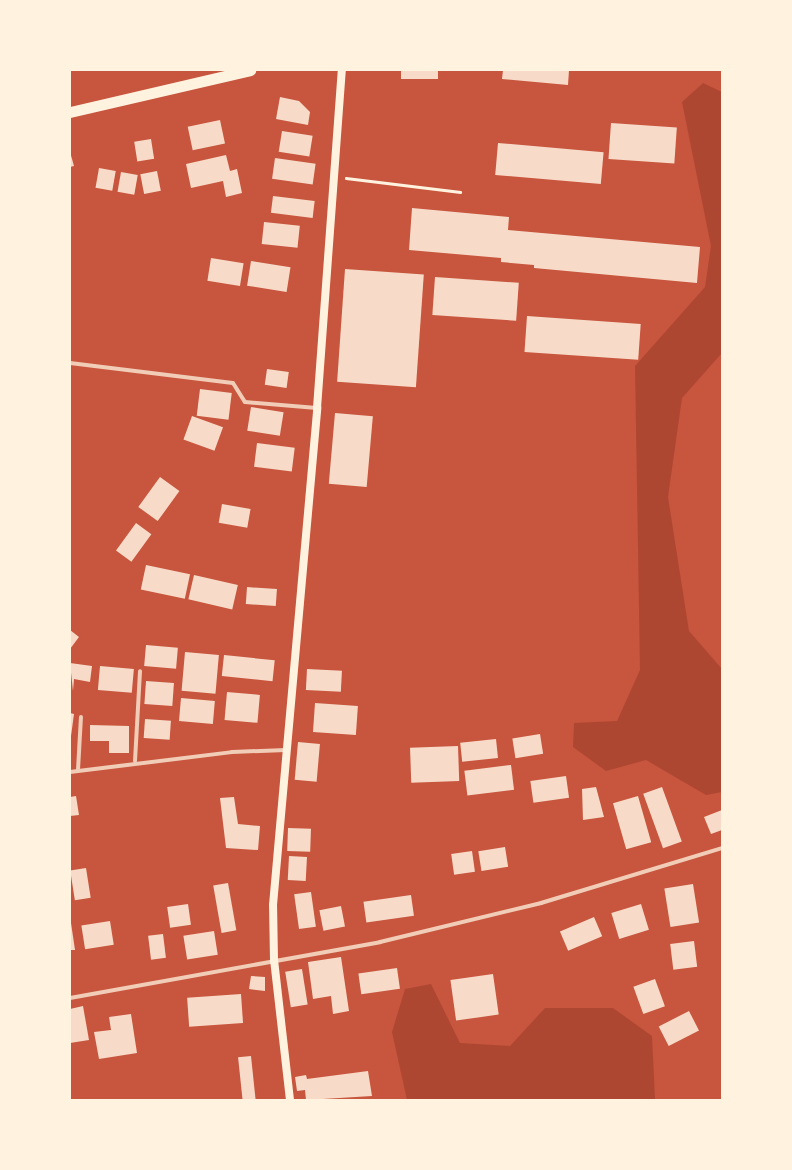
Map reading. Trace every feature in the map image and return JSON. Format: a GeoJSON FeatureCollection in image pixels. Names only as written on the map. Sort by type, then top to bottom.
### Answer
{"type":"FeatureCollection","features":[{"type":"Feature","properties":{"kind":"highway"},"geometry":{"type":"LineString","coordinates":[[70,112],[250,70]]}},
{"type":"Feature","properties":{"kind":"main road"},"geometry":{"type":"LineString","coordinates":[[290,1100],[274,960],[273,905],[317,408],[342,70]]}},
{"type":"Feature","properties":{"kind":"street"},"geometry":{"type":"LineString","coordinates":[[70,363],[233,383],[245,402],[317,408]]}},
{"type":"Feature","properties":{"kind":"street"},"geometry":{"type":"LineString","coordinates":[[135,762],[140,671]]}},
{"type":"Feature","properties":{"kind":"street"},"geometry":{"type":"LineString","coordinates":[[78,770],[81,716]]}},
{"type":"Feature","properties":{"kind":"street"},"geometry":{"type":"LineString","coordinates":[[70,772],[135,762],[286,750]]}},
{"type":"Feature","properties":{"kind":"street"},"geometry":{"type":"LineString","coordinates":[[70,998],[380,942],[542,903],[722,848]]}},
{"type":"Feature","properties":{"kind":"path"},"geometry":{"type":"LineString","coordinates":[[334,176],[460,192]]}},
{"type":"Feature","properties":{"kind":"shaded area"},"geometry":{"type":"Polygon","coordinates":[[[703,83],[722,92],[722,353],[682,398],[668,497],[689,631],[722,669],[722,792],[706,795],[646,760],[606,771],[573,747],[574,723],[617,721],[640,670],[635,366],[705,287],[711,246],[682,102],[703,83]]]}},
{"type":"Feature","properties":{"kind":"shaded area"},"geometry":{"type":"Polygon","coordinates":[[[431,984],[460,1043],[510,1046],[545,1008],[613,1008],[652,1036],[655,1099],[407,1100],[392,1032],[405,989],[431,984]]]}},
{"type":"Feature","properties":{"kind":"building"},"geometry":{"type":"Polygon","coordinates":[[[401,70],[438,70],[438,79],[401,79],[401,70]]]}},
{"type":"Feature","properties":{"kind":"building"},"geometry":{"type":"Polygon","coordinates":[[[503,70],[569,70],[568,85],[502,79],[503,70]]]}},
{"type":"Feature","properties":{"kind":"building"},"geometry":{"type":"Polygon","coordinates":[[[280,97],[299,101],[310,112],[308,125],[276,119],[280,97]]]}},
{"type":"Feature","properties":{"kind":"building"},"geometry":{"type":"Polygon","coordinates":[[[220,120],[225,143],[193,150],[188,127],[220,120]]]}},
{"type":"Feature","properties":{"kind":"building"},"geometry":{"type":"Polygon","coordinates":[[[611,123],[677,128],[674,164],[608,159],[611,123]]]}},
{"type":"Feature","properties":{"kind":"building"},"geometry":{"type":"Polygon","coordinates":[[[282,131],[313,136],[309,157],[279,152],[282,131]]]}},
{"type":"Feature","properties":{"kind":"building"},"geometry":{"type":"Polygon","coordinates":[[[151,139],[154,159],[137,161],[134,142],[151,139]]]}},
{"type":"Feature","properties":{"kind":"building"},"geometry":{"type":"Polygon","coordinates":[[[498,143],[604,152],[601,184],[495,175],[498,143]]]}},
{"type":"Feature","properties":{"kind":"building"},"geometry":{"type":"Polygon","coordinates":[[[70,152],[74,166],[70,167],[70,152]]]}},
{"type":"Feature","properties":{"kind":"building"},"geometry":{"type":"Polygon","coordinates":[[[226,155],[230,171],[237,169],[242,193],[226,197],[223,181],[191,188],[186,164],[226,155]]]}},
{"type":"Feature","properties":{"kind":"building"},"geometry":{"type":"Polygon","coordinates":[[[275,158],[316,164],[313,185],[272,179],[275,158]]]}},
{"type":"Feature","properties":{"kind":"building"},"geometry":{"type":"Polygon","coordinates":[[[99,168],[116,171],[112,191],[96,188],[99,168]]]}},
{"type":"Feature","properties":{"kind":"building"},"geometry":{"type":"Polygon","coordinates":[[[157,171],[161,191],[144,194],[140,174],[157,171]]]}},
{"type":"Feature","properties":{"kind":"building"},"geometry":{"type":"Polygon","coordinates":[[[121,172],[138,175],[134,195],[118,192],[121,172]]]}},
{"type":"Feature","properties":{"kind":"building"},"geometry":{"type":"Polygon","coordinates":[[[273,196],[315,201],[313,218],[271,213],[273,196]]]}},
{"type":"Feature","properties":{"kind":"building"},"geometry":{"type":"Polygon","coordinates":[[[412,208],[509,217],[508,230],[700,247],[697,283],[534,268],[534,265],[501,262],[501,258],[409,250],[412,208]]]}},
{"type":"Feature","properties":{"kind":"building"},"geometry":{"type":"Polygon","coordinates":[[[264,222],[300,226],[298,248],[262,244],[264,222]]]}},
{"type":"Feature","properties":{"kind":"building"},"geometry":{"type":"Polygon","coordinates":[[[211,258],[244,263],[240,286],[207,281],[211,258]]]}},
{"type":"Feature","properties":{"kind":"building"},"geometry":{"type":"Polygon","coordinates":[[[251,261],[291,267],[287,292],[247,286],[251,261]]]}},
{"type":"Feature","properties":{"kind":"building"},"geometry":{"type":"Polygon","coordinates":[[[345,269],[424,275],[416,387],[337,382],[345,269]]]}},
{"type":"Feature","properties":{"kind":"building"},"geometry":{"type":"Polygon","coordinates":[[[435,277],[519,283],[516,321],[432,315],[435,277]]]}},
{"type":"Feature","properties":{"kind":"building"},"geometry":{"type":"Polygon","coordinates":[[[527,316],[641,324],[638,360],[524,352],[527,316]]]}},
{"type":"Feature","properties":{"kind":"building"},"geometry":{"type":"Polygon","coordinates":[[[267,369],[289,372],[287,388],[265,385],[267,369]]]}},
{"type":"Feature","properties":{"kind":"building"},"geometry":{"type":"Polygon","coordinates":[[[200,389],[232,393],[228,420],[197,416],[200,389]]]}},
{"type":"Feature","properties":{"kind":"building"},"geometry":{"type":"Polygon","coordinates":[[[251,407],[284,412],[280,436],[247,431],[251,407]]]}},
{"type":"Feature","properties":{"kind":"building"},"geometry":{"type":"Polygon","coordinates":[[[335,413],[373,416],[367,487],[329,484],[335,413]]]}},
{"type":"Feature","properties":{"kind":"building"},"geometry":{"type":"Polygon","coordinates":[[[192,416],[223,427],[214,451],[183,439],[192,416]]]}},
{"type":"Feature","properties":{"kind":"building"},"geometry":{"type":"Polygon","coordinates":[[[257,443],[295,448],[292,471],[254,467],[257,443]]]}},
{"type":"Feature","properties":{"kind":"building"},"geometry":{"type":"Polygon","coordinates":[[[160,477],[179,491],[158,521],[138,507],[160,477]]]}},
{"type":"Feature","properties":{"kind":"building"},"geometry":{"type":"Polygon","coordinates":[[[222,504],[251,509],[247,528],[219,523],[222,504]]]}},
{"type":"Feature","properties":{"kind":"building"},"geometry":{"type":"Polygon","coordinates":[[[136,523],[151,534],[131,562],[116,551],[136,523]]]}},
{"type":"Feature","properties":{"kind":"building"},"geometry":{"type":"Polygon","coordinates":[[[146,565],[190,574],[185,599],[141,589],[146,565]]]}},
{"type":"Feature","properties":{"kind":"building"},"geometry":{"type":"Polygon","coordinates":[[[194,575],[238,585],[232,609],[188,599],[194,575]]]}},
{"type":"Feature","properties":{"kind":"building"},"geometry":{"type":"Polygon","coordinates":[[[247,587],[277,589],[276,606],[246,604],[247,587]]]}},
{"type":"Feature","properties":{"kind":"building"},"geometry":{"type":"Polygon","coordinates":[[[70,630],[79,637],[70,649],[70,630]]]}},
{"type":"Feature","properties":{"kind":"building"},"geometry":{"type":"Polygon","coordinates":[[[146,645],[178,648],[176,669],[144,666],[146,645]]]}},
{"type":"Feature","properties":{"kind":"building"},"geometry":{"type":"Polygon","coordinates":[[[185,652],[219,655],[215,694],[182,691],[185,652]]]}},
{"type":"Feature","properties":{"kind":"building"},"geometry":{"type":"Polygon","coordinates":[[[224,655],[275,660],[273,681],[222,676],[224,655]]]}},
{"type":"Feature","properties":{"kind":"building"},"geometry":{"type":"Polygon","coordinates":[[[70,663],[92,666],[90,682],[74,679],[73,691],[70,663]]]}},
{"type":"Feature","properties":{"kind":"building"},"geometry":{"type":"Polygon","coordinates":[[[100,666],[134,669],[132,693],[98,690],[100,666]]]}},
{"type":"Feature","properties":{"kind":"building"},"geometry":{"type":"Polygon","coordinates":[[[307,669],[342,671],[341,692],[306,690],[307,669]]]}},
{"type":"Feature","properties":{"kind":"building"},"geometry":{"type":"Polygon","coordinates":[[[146,681],[174,683],[172,706],[144,704],[146,681]]]}},
{"type":"Feature","properties":{"kind":"building"},"geometry":{"type":"Polygon","coordinates":[[[227,692],[260,695],[257,723],[225,720],[227,692]]]}},
{"type":"Feature","properties":{"kind":"building"},"geometry":{"type":"Polygon","coordinates":[[[181,698],[215,701],[213,724],[179,721],[181,698]]]}},
{"type":"Feature","properties":{"kind":"building"},"geometry":{"type":"Polygon","coordinates":[[[315,703],[358,706],[356,735],[313,732],[315,703]]]}},
{"type":"Feature","properties":{"kind":"building"},"geometry":{"type":"Polygon","coordinates":[[[70,713],[74,714],[71,736],[70,736],[70,713]]]}},
{"type":"Feature","properties":{"kind":"building"},"geometry":{"type":"Polygon","coordinates":[[[145,719],[171,721],[170,740],[144,738],[145,719]]]}},
{"type":"Feature","properties":{"kind":"building"},"geometry":{"type":"Polygon","coordinates":[[[90,725],[129,726],[129,753],[109,753],[109,741],[90,741],[90,725]]]}},
{"type":"Feature","properties":{"kind":"building"},"geometry":{"type":"Polygon","coordinates":[[[540,734],[543,754],[515,758],[512,738],[540,734]]]}},
{"type":"Feature","properties":{"kind":"building"},"geometry":{"type":"Polygon","coordinates":[[[496,739],[498,758],[462,762],[460,743],[496,739]]]}},
{"type":"Feature","properties":{"kind":"building"},"geometry":{"type":"Polygon","coordinates":[[[298,742],[320,744],[317,782],[295,780],[298,742]]]}},
{"type":"Feature","properties":{"kind":"building"},"geometry":{"type":"Polygon","coordinates":[[[458,746],[459,781],[411,783],[410,748],[458,746]]]}},
{"type":"Feature","properties":{"kind":"building"},"geometry":{"type":"Polygon","coordinates":[[[511,765],[514,790],[467,796],[464,771],[511,765]]]}},
{"type":"Feature","properties":{"kind":"building"},"geometry":{"type":"Polygon","coordinates":[[[566,776],[569,798],[533,803],[530,781],[566,776]]]}},
{"type":"Feature","properties":{"kind":"building"},"geometry":{"type":"Polygon","coordinates":[[[596,787],[604,817],[583,820],[582,789],[596,787]]]}},
{"type":"Feature","properties":{"kind":"building"},"geometry":{"type":"Polygon","coordinates":[[[662,787],[682,842],[663,848],[643,794],[662,787]]]}},
{"type":"Feature","properties":{"kind":"building"},"geometry":{"type":"Polygon","coordinates":[[[76,796],[79,815],[70,816],[70,797],[76,796]]]}},
{"type":"Feature","properties":{"kind":"building"},"geometry":{"type":"Polygon","coordinates":[[[638,796],[651,842],[626,849],[613,803],[638,796]]]}},
{"type":"Feature","properties":{"kind":"building"},"geometry":{"type":"Polygon","coordinates":[[[234,797],[238,824],[260,826],[258,850],[226,848],[220,798],[234,797]]]}},
{"type":"Feature","properties":{"kind":"building"},"geometry":{"type":"Polygon","coordinates":[[[722,810],[722,830],[711,834],[704,817],[722,810]]]}},
{"type":"Feature","properties":{"kind":"building"},"geometry":{"type":"Polygon","coordinates":[[[288,828],[311,829],[310,852],[287,851],[288,828]]]}},
{"type":"Feature","properties":{"kind":"building"},"geometry":{"type":"Polygon","coordinates":[[[505,847],[508,867],[481,871],[478,851],[505,847]]]}},
{"type":"Feature","properties":{"kind":"building"},"geometry":{"type":"Polygon","coordinates":[[[472,851],[475,872],[454,875],[451,854],[472,851]]]}},
{"type":"Feature","properties":{"kind":"building"},"geometry":{"type":"Polygon","coordinates":[[[289,856],[307,857],[306,881],[288,880],[289,856]]]}},
{"type":"Feature","properties":{"kind":"building"},"geometry":{"type":"Polygon","coordinates":[[[86,868],[91,898],[75,900],[70,871],[86,868]]]}},
{"type":"Feature","properties":{"kind":"building"},"geometry":{"type":"Polygon","coordinates":[[[228,883],[236,930],[222,933],[213,886],[228,883]]]}},
{"type":"Feature","properties":{"kind":"building"},"geometry":{"type":"Polygon","coordinates":[[[693,884],[699,923],[670,927],[664,889],[693,884]]]}},
{"type":"Feature","properties":{"kind":"building"},"geometry":{"type":"Polygon","coordinates":[[[311,892],[316,927],[299,929],[294,894],[311,892]]]}},
{"type":"Feature","properties":{"kind":"building"},"geometry":{"type":"Polygon","coordinates":[[[411,895],[414,916],[366,922],[363,902],[411,895]]]}},
{"type":"Feature","properties":{"kind":"building"},"geometry":{"type":"Polygon","coordinates":[[[188,904],[191,925],[170,928],[167,907],[188,904]]]}},
{"type":"Feature","properties":{"kind":"building"},"geometry":{"type":"Polygon","coordinates":[[[641,904],[649,930],[619,939],[611,913],[641,904]]]}},
{"type":"Feature","properties":{"kind":"building"},"geometry":{"type":"Polygon","coordinates":[[[341,906],[345,927],[323,931],[319,910],[341,906]]]}},
{"type":"Feature","properties":{"kind":"building"},"geometry":{"type":"Polygon","coordinates":[[[594,917],[602,936],[568,951],[560,931],[594,917]]]}},
{"type":"Feature","properties":{"kind":"building"},"geometry":{"type":"Polygon","coordinates":[[[110,921],[114,945],[85,949],[81,926],[110,921]]]}},
{"type":"Feature","properties":{"kind":"building"},"geometry":{"type":"Polygon","coordinates":[[[71,923],[75,950],[70,950],[71,923]]]}},
{"type":"Feature","properties":{"kind":"building"},"geometry":{"type":"Polygon","coordinates":[[[214,931],[218,955],[187,960],[183,936],[214,931]]]}},
{"type":"Feature","properties":{"kind":"building"},"geometry":{"type":"Polygon","coordinates":[[[163,934],[166,958],[151,960],[148,936],[163,934]]]}},
{"type":"Feature","properties":{"kind":"building"},"geometry":{"type":"Polygon","coordinates":[[[694,941],[697,967],[673,970],[670,944],[694,941]]]}},
{"type":"Feature","properties":{"kind":"building"},"geometry":{"type":"Polygon","coordinates":[[[341,957],[349,1011],[333,1014],[331,996],[313,999],[308,962],[341,957]]]}},
{"type":"Feature","properties":{"kind":"building"},"geometry":{"type":"Polygon","coordinates":[[[397,968],[400,989],[361,994],[358,973],[397,968]]]}},
{"type":"Feature","properties":{"kind":"building"},"geometry":{"type":"Polygon","coordinates":[[[302,969],[308,1005],[291,1007],[285,972],[302,969]]]}},
{"type":"Feature","properties":{"kind":"building"},"geometry":{"type":"Polygon","coordinates":[[[493,974],[499,1015],[456,1021],[450,980],[493,974]]]}},
{"type":"Feature","properties":{"kind":"building"},"geometry":{"type":"Polygon","coordinates":[[[251,976],[265,977],[265,991],[249,989],[251,976]]]}},
{"type":"Feature","properties":{"kind":"building"},"geometry":{"type":"Polygon","coordinates":[[[655,979],[665,1006],[643,1014],[633,987],[655,979]]]}},
{"type":"Feature","properties":{"kind":"building"},"geometry":{"type":"Polygon","coordinates":[[[241,994],[243,1023],[189,1027],[187,998],[241,994]]]}},
{"type":"Feature","properties":{"kind":"building"},"geometry":{"type":"Polygon","coordinates":[[[83,1006],[89,1040],[70,1043],[70,1009],[83,1006]]]}},
{"type":"Feature","properties":{"kind":"building"},"geometry":{"type":"Polygon","coordinates":[[[689,1011],[699,1031],[669,1046],[659,1026],[689,1011]]]}},
{"type":"Feature","properties":{"kind":"building"},"geometry":{"type":"Polygon","coordinates":[[[131,1014],[137,1053],[99,1059],[94,1032],[111,1030],[109,1017],[131,1014]]]}},
{"type":"Feature","properties":{"kind":"building"},"geometry":{"type":"Polygon","coordinates":[[[251,1056],[256,1100],[243,1100],[238,1057],[251,1056]]]}},
{"type":"Feature","properties":{"kind":"building"},"geometry":{"type":"Polygon","coordinates":[[[368,1071],[372,1096],[306,1100],[305,1090],[297,1091],[295,1077],[306,1075],[307,1079],[368,1071]]]}}]}
